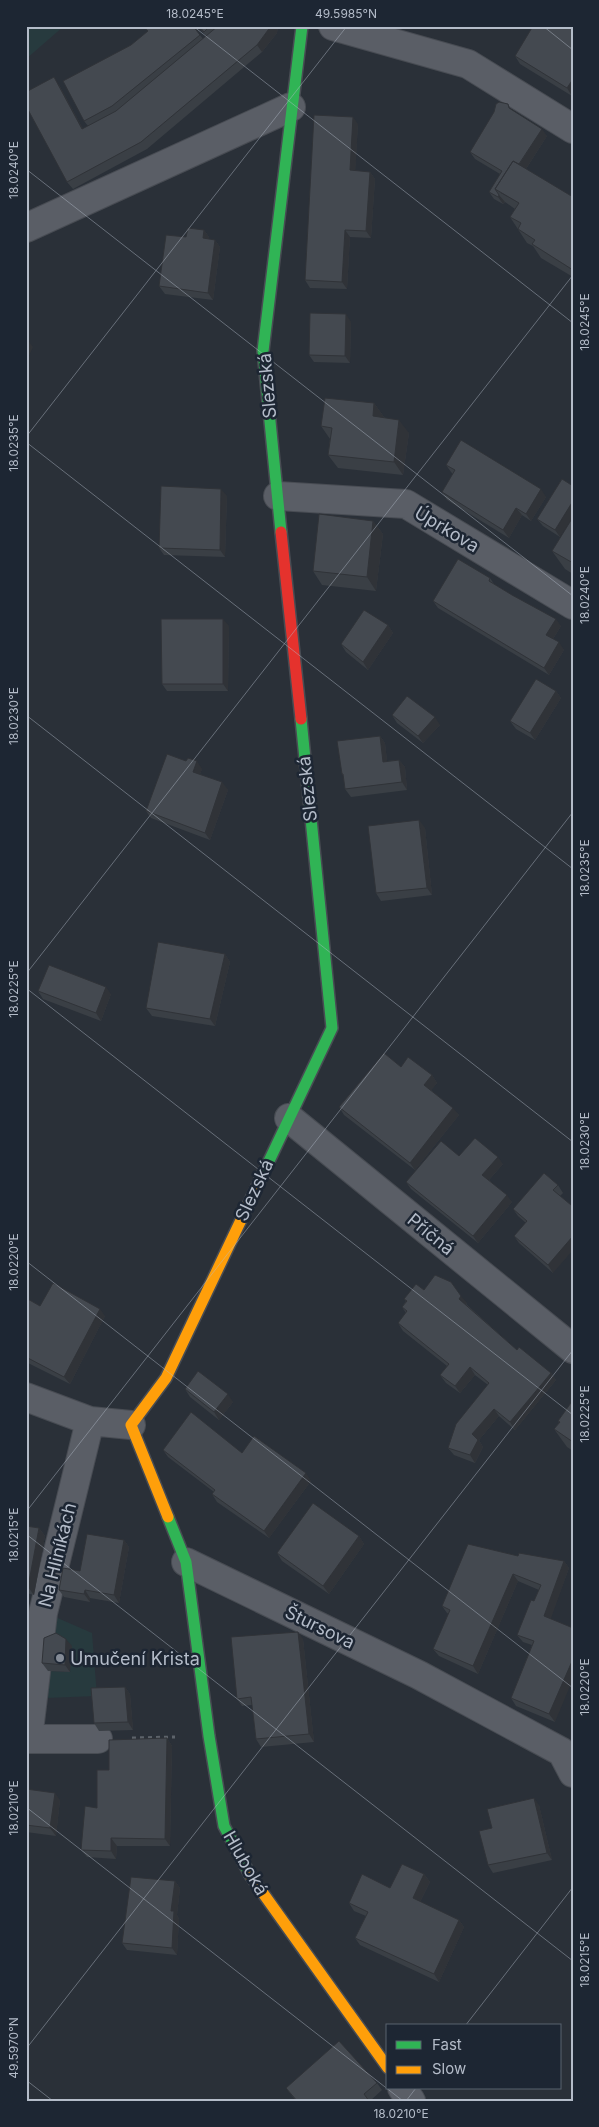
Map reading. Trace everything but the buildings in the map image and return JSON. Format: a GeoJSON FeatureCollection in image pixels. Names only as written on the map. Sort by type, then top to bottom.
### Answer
{"type":"FeatureCollection","features":[{"type":"Feature","properties":{"kind":"street","name":"Slezská"},"geometry":{"type":"LineString","coordinates":[[131,1425],[166,1378],[332,1028],[263,351],[302,26]]}},
{"type":"Feature","properties":{"kind":"street"},"geometry":{"type":"LineString","coordinates":[[332,26],[468,64],[573,129]]}},
{"type":"Feature","properties":{"kind":"street"},"geometry":{"type":"LineString","coordinates":[[26,228],[292,107]]}},
{"type":"Feature","properties":{"kind":"street","name":"Úprkova"},"geometry":{"type":"LineString","coordinates":[[278,496],[406,504],[573,605]]}},
{"type":"Feature","properties":{"kind":"street","name":"Příčná"},"geometry":{"type":"LineString","coordinates":[[289,1118],[573,1349]]}},
{"type":"Feature","properties":{"kind":"street"},"geometry":{"type":"LineString","coordinates":[[26,1397],[90,1421],[131,1425],[186,1562]]}},
{"type":"Feature","properties":{"kind":"street","name":"Na Hliníkách"},"geometry":{"type":"LineString","coordinates":[[90,1421],[43,1613],[28,1739],[98,1739]]}},
{"type":"Feature","properties":{"kind":"street","name":"Hluboká"},"geometry":{"type":"LineString","coordinates":[[186,1562],[209,1736],[224,1826],[244,1866],[386,2065]]}},
{"type":"Feature","properties":{"kind":"street","name":"Štursova"},"geometry":{"type":"LineString","coordinates":[[186,1562],[419,1675],[562,1752],[573,1774]]}},
{"type":"Feature","properties":{"kind":"street"},"geometry":{"type":"LineString","coordinates":[[403,2090],[411,2101]]}},
{"type":"Feature","properties":{"kind":"path"},"geometry":{"type":"LineString","coordinates":[[98,1739],[209,1736]]}},
{"type":"Feature","properties":{"kind":"green space"},"geometry":{"type":"Polygon","coordinates":[[[26,26],[64,26],[26,59],[26,26]]]}},
{"type":"Feature","properties":{"kind":"green space"},"geometry":{"type":"Polygon","coordinates":[[[53,1616],[92,1633],[97,1696],[46,1698],[48,1671],[70,1672],[49,1645],[53,1616]]]}},
{"type":"Feature","properties":{"kind":"traffic: fast"},"geometry":{"type":"LineString","coordinates":[[281,532],[263,351],[302,26]]}},
{"type":"Feature","properties":{"kind":"traffic: fast"},"geometry":{"type":"LineString","coordinates":[[260,1180],[332,1028],[301,719]]}},
{"type":"Feature","properties":{"kind":"traffic: fast"},"geometry":{"type":"LineString","coordinates":[[168,1517],[186,1562],[209,1736],[224,1826],[250,1875]]}},
{"type":"Feature","properties":{"kind":"traffic: slow"},"geometry":{"type":"LineString","coordinates":[[168,1517],[131,1425],[166,1378],[260,1180]]}},
{"type":"Feature","properties":{"kind":"traffic: slow"},"geometry":{"type":"LineString","coordinates":[[250,1875],[386,2065]]}},
{"type":"Feature","properties":{"kind":"traffic: jam"},"geometry":{"type":"LineString","coordinates":[[281,532],[301,719]]}},
{"type":"Feature","properties":{"kind":"place","name":"Umučení Krista"},"geometry":{"type":"Point","coordinates":[60,1658]}}]}
